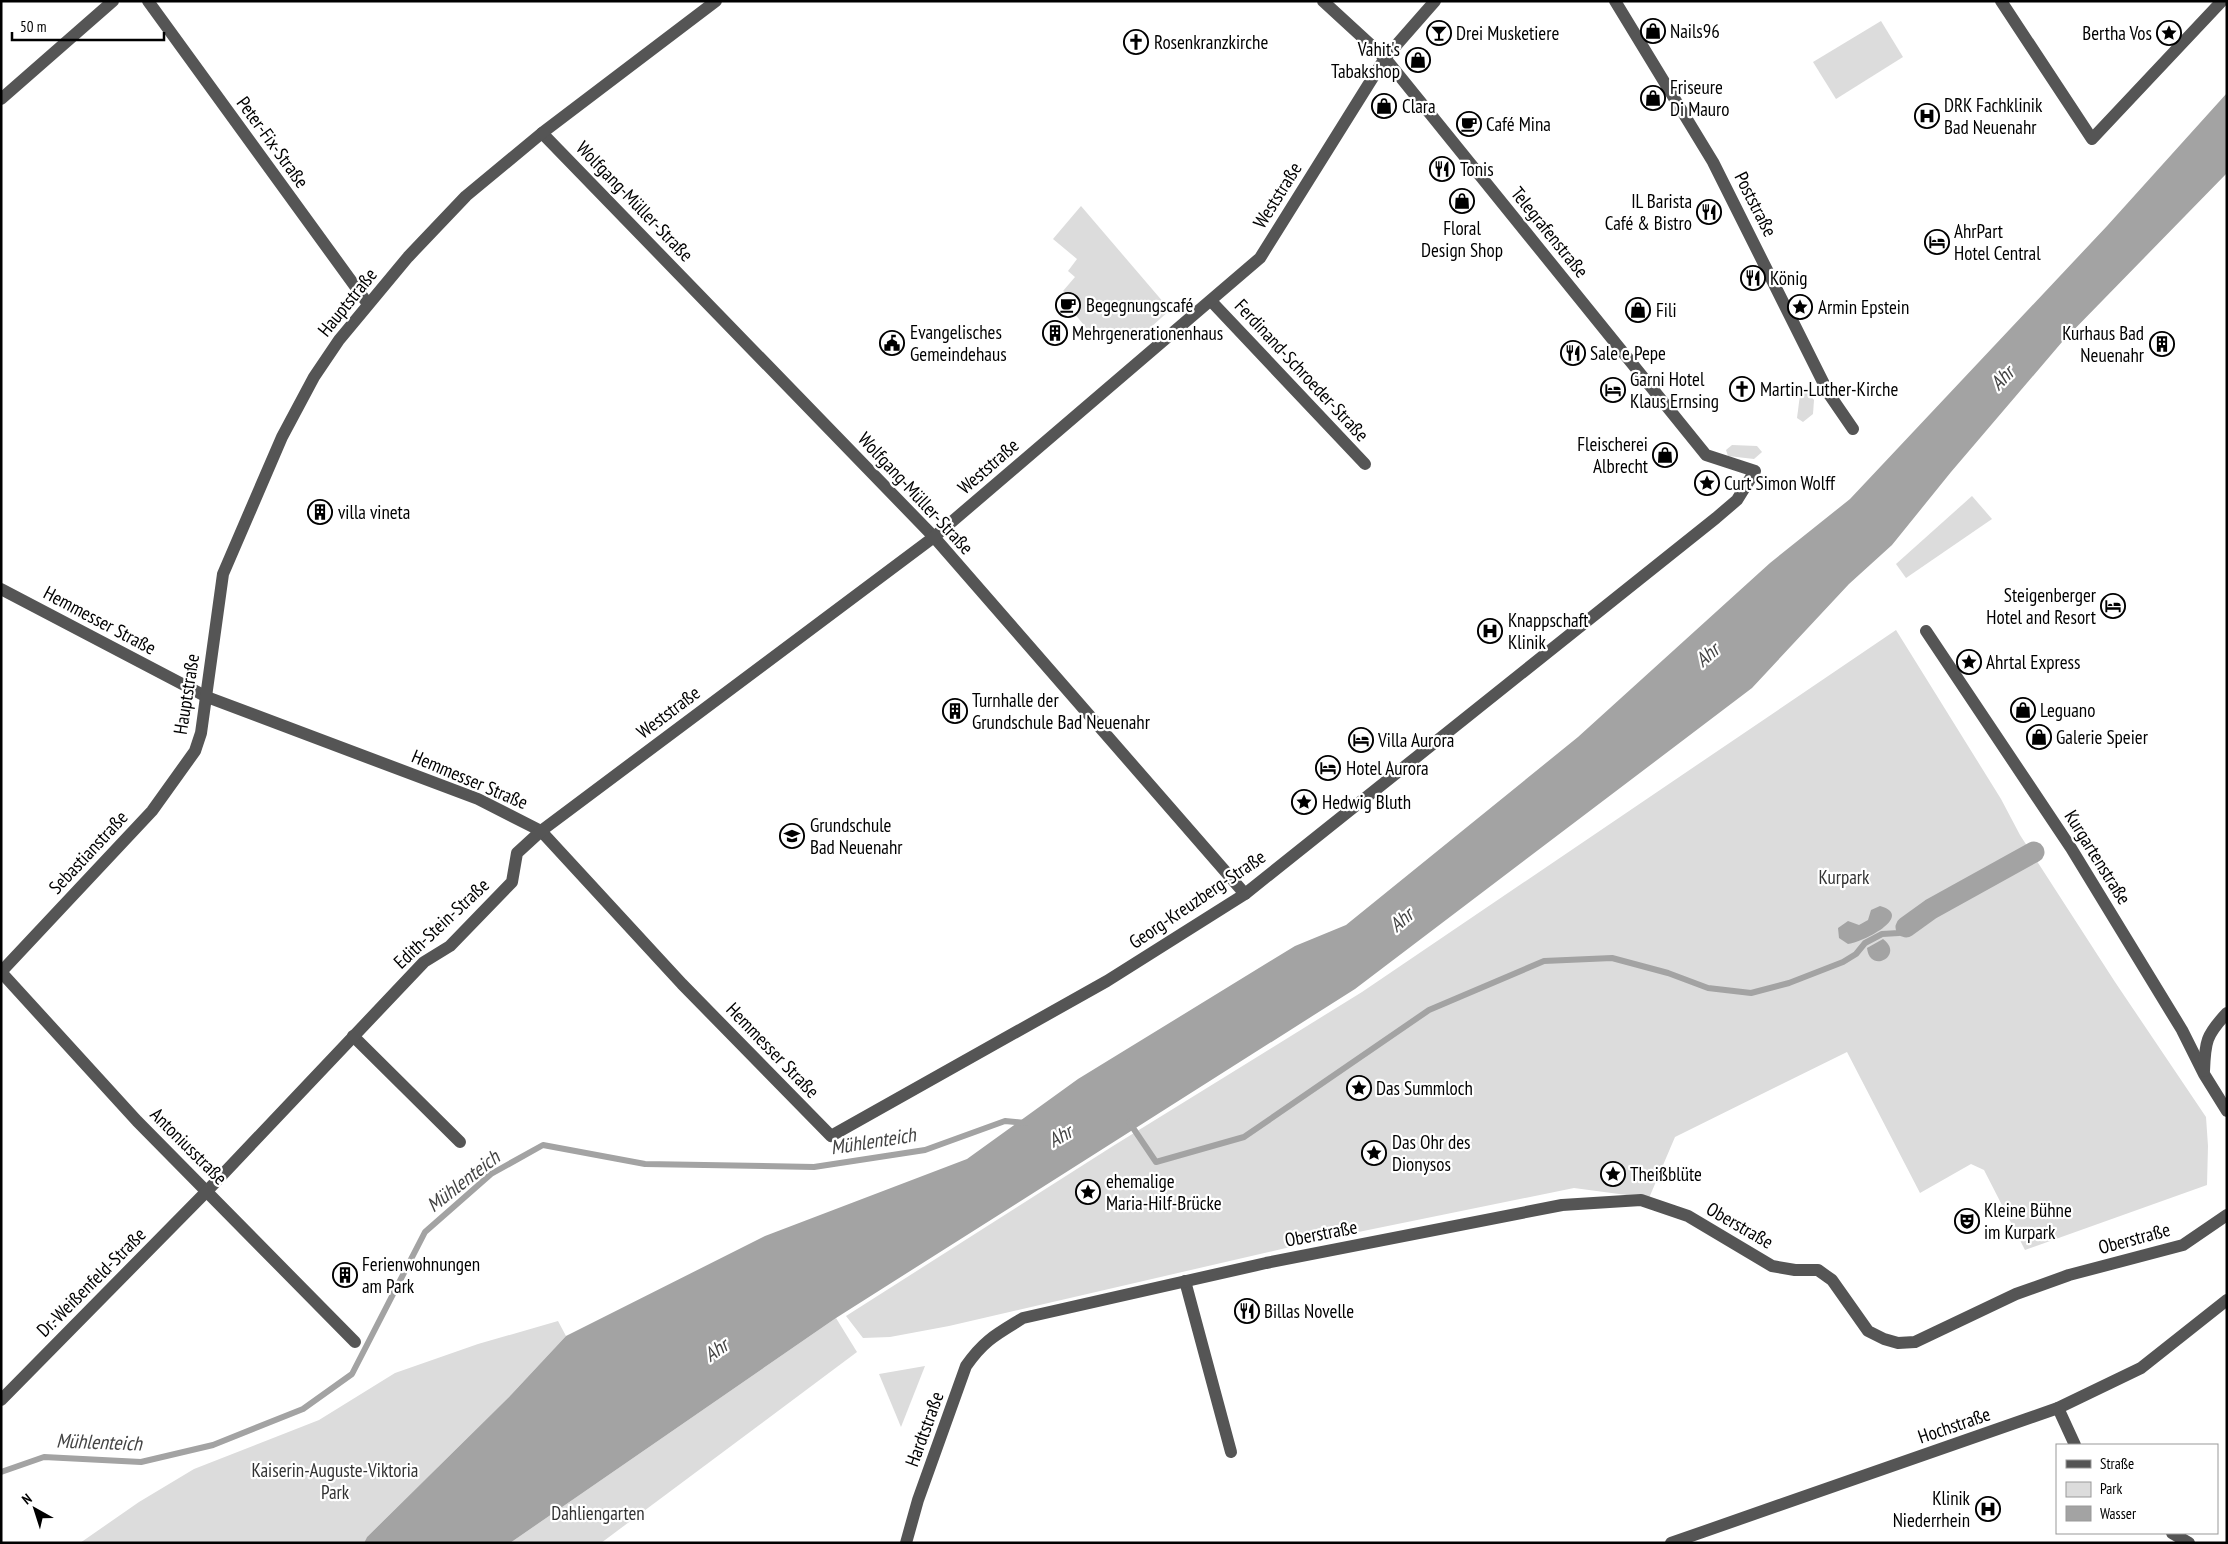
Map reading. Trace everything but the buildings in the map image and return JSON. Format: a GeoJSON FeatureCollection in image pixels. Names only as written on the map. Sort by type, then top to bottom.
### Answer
{"type":"FeatureCollection","features":[{"type":"Feature","properties":{"kind":"street"},"geometry":{"type":"LineString","coordinates":[[1,99],[113,1]]}},
{"type":"Feature","properties":{"kind":"street","name":"Peter-Fix-Straße"},"geometry":{"type":"LineString","coordinates":[[148,1],[368,304]]}},
{"type":"Feature","properties":{"kind":"street","name":"Hauptstraße"},"geometry":{"type":"LineString","coordinates":[[195,751],[202,733],[223,574],[282,437],[314,376],[339,340],[408,257],[466,196],[542,133],[716,1]]}},
{"type":"Feature","properties":{"kind":"street","name":"Telegrafenstraße"},"geometry":{"type":"LineString","coordinates":[[1323,1],[1385,58],[1706,455],[1756,472]]}},
{"type":"Feature","properties":{"kind":"street","name":"Weststraße"},"geometry":{"type":"LineString","coordinates":[[541,831],[934,537],[1260,258],[1385,58],[1435,1]]}},
{"type":"Feature","properties":{"kind":"street","name":"Poststraße"},"geometry":{"type":"LineString","coordinates":[[1615,1],[1713,162],[1829,394],[1853,429]]}},
{"type":"Feature","properties":{"kind":"street"},"geometry":{"type":"LineString","coordinates":[[2001,1],[2092,139],[2222,1]]}},
{"type":"Feature","properties":{"kind":"street","name":"Wolfgang-Müller-Straße"},"geometry":{"type":"LineString","coordinates":[[542,133],[934,537],[1145,776],[1245,894]]}},
{"type":"Feature","properties":{"kind":"street","name":"Ferdinand-Schroeder-Straße"},"geometry":{"type":"LineString","coordinates":[[1211,301],[1365,464]]}},
{"type":"Feature","properties":{"kind":"street","name":"Georg-Kreuzberg-Straße"},"geometry":{"type":"LineString","coordinates":[[831,1136],[1107,981],[1245,894],[1716,518],[1737,500],[1756,472]]}},
{"type":"Feature","properties":{"kind":"street","name":"Hemmesser Straße"},"geometry":{"type":"LineString","coordinates":[[1,590],[206,697],[478,799],[541,831],[682,984],[831,1136]]}},
{"type":"Feature","properties":{"kind":"street","name":"Kurgartenstraße"},"geometry":{"type":"LineString","coordinates":[[1926,631],[2071,848],[2182,1030],[2204,1074],[2227,1111]]}},
{"type":"Feature","properties":{"kind":"street","name":"Sebastianstraße"},"geometry":{"type":"LineString","coordinates":[[1,972],[152,811],[195,751]]}},
{"type":"Feature","properties":{"kind":"street","name":"Edith-Stein-Straße"},"geometry":{"type":"LineString","coordinates":[[207,1191],[424,962],[450,946],[512,882],[517,853],[541,831]]}},
{"type":"Feature","properties":{"kind":"street","name":"Antoniusstraße"},"geometry":{"type":"LineString","coordinates":[[1,972],[137,1121],[355,1342]]}},
{"type":"Feature","properties":{"kind":"street"},"geometry":{"type":"LineString","coordinates":[[2204,1074],[2205,1043],[2217,1023],[2227,1013]]}},
{"type":"Feature","properties":{"kind":"street"},"geometry":{"type":"LineString","coordinates":[[353,1036],[460,1142]]}},
{"type":"Feature","properties":{"kind":"street","name":"Dr.-Weißenfeld-Straße"},"geometry":{"type":"LineString","coordinates":[[1,1400],[207,1191]]}},
{"type":"Feature","properties":{"kind":"street","name":"Oberstraße"},"geometry":{"type":"LineString","coordinates":[[992,1336],[1023,1318],[1266,1263],[1562,1205],[1641,1200],[1688,1216],[1772,1266],[1795,1270],[1818,1270],[1832,1280],[1868,1331],[1898,1343],[1915,1342],[1989,1306],[2069,1275],[2183,1245],[2227,1215]]}},
{"type":"Feature","properties":{"kind":"street"},"geometry":{"type":"LineString","coordinates":[[1184,1281],[1231,1452]]}},
{"type":"Feature","properties":{"kind":"street","name":"Hochstraße"},"geometry":{"type":"LineString","coordinates":[[1671,1543],[2058,1408],[2141,1368],[2227,1300]]}},
{"type":"Feature","properties":{"kind":"street","name":"Hardtstraße"},"geometry":{"type":"LineString","coordinates":[[906,1543],[918,1500],[966,1366],[979,1348],[992,1336]]}},
{"type":"Feature","properties":{"kind":"street"},"geometry":{"type":"LineString","coordinates":[[2058,1408],[2075,1444]]}},
{"type":"Feature","properties":{"kind":"street"},"geometry":{"type":"LineString","coordinates":[[2174,1534],[2188,1543]]}},
{"type":"Feature","properties":{"kind":"green space"},"geometry":{"type":"Polygon","coordinates":[[[1881,21],[1903,57],[1836,99],[1813,62],[1881,21]]]}},
{"type":"Feature","properties":{"kind":"green space"},"geometry":{"type":"Polygon","coordinates":[[[1081,206],[1170,310],[1141,336],[1117,329],[1095,339],[1075,314],[1081,305],[1063,291],[1075,277],[1068,271],[1077,259],[1053,239],[1081,206]]]}},
{"type":"Feature","properties":{"kind":"green space"},"geometry":{"type":"Polygon","coordinates":[[[1806,390],[1814,400],[1813,414],[1803,422],[1797,418],[1800,395],[1806,390]]]}},
{"type":"Feature","properties":{"kind":"green space"},"geometry":{"type":"Polygon","coordinates":[[[1732,445],[1757,446],[1762,452],[1754,459],[1728,456],[1726,450],[1732,445]]]}},
{"type":"Feature","properties":{"kind":"green space"},"geometry":{"type":"Polygon","coordinates":[[[1972,496],[1992,519],[1906,578],[1896,564],[1972,496]]]}},
{"type":"Feature","properties":{"kind":"green space","name":"Kurpark"},"geometry":{"type":"Polygon","coordinates":[[[1896,630],[2001,799],[2020,835],[2115,982],[2206,1117],[2208,1146],[2207,1185],[2025,1250],[1984,1170],[1971,1164],[1920,1193],[1847,1052],[1675,1137],[1649,1198],[1574,1188],[1329,1238],[949,1326],[890,1337],[863,1338],[846,1316],[1113,1146],[1362,992],[1896,630]]]}},
{"type":"Feature","properties":{"kind":"green space","name":"Dahliengarten"},"geometry":{"type":"Polygon","coordinates":[[[836,1318],[857,1352],[601,1543],[510,1543],[836,1318]]]}},
{"type":"Feature","properties":{"kind":"green space","name":"Kaiserin-Auguste-Viktoria Park"},"geometry":{"type":"Polygon","coordinates":[[[558,1321],[566,1336],[509,1397],[367,1537],[364,1543],[80,1543],[139,1502],[194,1469],[319,1420],[395,1373],[478,1344],[558,1321]]]}},
{"type":"Feature","properties":{"kind":"green space"},"geometry":{"type":"Polygon","coordinates":[[[925,1366],[901,1427],[879,1374],[925,1366]]]}},
{"type":"Feature","properties":{"kind":"water","name":"Ahr"},"geometry":{"type":"Polygon","coordinates":[[[2227,93],[2227,173],[2062,342],[1951,472],[1892,545],[1849,584],[1752,688],[1355,989],[836,1318],[510,1543],[364,1543],[367,1537],[509,1397],[566,1336],[765,1236],[967,1159],[1078,1079],[1295,946],[1346,925],[1578,737],[1770,563],[1850,499],[2107,226],[2227,93]]]}},
{"type":"Feature","properties":{"kind":"water"},"geometry":{"type":"Polygon","coordinates":[[[1880,906],[1889,910],[1892,916],[1889,922],[1882,928],[1864,939],[1848,944],[1839,938],[1838,928],[1848,921],[1859,925],[1868,920],[1871,910],[1880,906]]]}},
{"type":"Feature","properties":{"kind":"water"},"geometry":{"type":"Polygon","coordinates":[[[1883,939],[1889,945],[1890,951],[1888,956],[1884,960],[1874,960],[1869,956],[1867,948],[1883,939]]]}},
{"type":"Feature","properties":{"kind":"waterway"},"geometry":{"type":"LineString","coordinates":[[1906,927],[1931,909],[2034,852]]}},
{"type":"Feature","properties":{"kind":"waterway"},"geometry":{"type":"LineString","coordinates":[[1129,1122],[1156,1162],[1244,1137],[1429,1010],[1544,961],[1612,958],[1668,973],[1708,988],[1751,993],[1789,983],[1843,962],[1856,954],[1865,943],[1882,934],[1899,933],[1906,927]]}},
{"type":"Feature","properties":{"kind":"waterway","name":"Mühlenteich"},"geometry":{"type":"LineString","coordinates":[[1,1472],[44,1457],[141,1462],[213,1445],[303,1409],[352,1374],[425,1232],[491,1174],[543,1145],[645,1164],[814,1167],[925,1150],[1005,1121],[1025,1123]]}},
{"type":"Feature","properties":{"kind":"place","name":"Nails96"},"geometry":{"type":"Point","coordinates":[1653,31]}},
{"type":"Feature","properties":{"kind":"place","name":"Drei Musketiere"},"geometry":{"type":"Point","coordinates":[1439,33]}},
{"type":"Feature","properties":{"kind":"place","name":"Bertha Vos"},"geometry":{"type":"Point","coordinates":[2169,33]}},
{"type":"Feature","properties":{"kind":"place","name":"Rosenkranzkirche"},"geometry":{"type":"Point","coordinates":[1136,42]}},
{"type":"Feature","properties":{"kind":"place","name":"Vahit's Tabakshop"},"geometry":{"type":"Point","coordinates":[1418,60]}},
{"type":"Feature","properties":{"kind":"place","name":"Friseure Di Mauro"},"geometry":{"type":"Point","coordinates":[1653,98]}},
{"type":"Feature","properties":{"kind":"place","name":"Clara"},"geometry":{"type":"Point","coordinates":[1384,106]}},
{"type":"Feature","properties":{"kind":"place","name":"DRK Fachklinik Bad Neuenahr"},"geometry":{"type":"Point","coordinates":[1927,116]}},
{"type":"Feature","properties":{"kind":"place","name":"Café Mina"},"geometry":{"type":"Point","coordinates":[1469,124]}},
{"type":"Feature","properties":{"kind":"place","name":"Tonis"},"geometry":{"type":"Point","coordinates":[1442,169]}},
{"type":"Feature","properties":{"kind":"place","name":"Floral Design Shop"},"geometry":{"type":"Point","coordinates":[1462,201]}},
{"type":"Feature","properties":{"kind":"place","name":"IL Barista Café & Bistro"},"geometry":{"type":"Point","coordinates":[1709,212]}},
{"type":"Feature","properties":{"kind":"place","name":"AhrPart Hotel Central"},"geometry":{"type":"Point","coordinates":[1937,242]}},
{"type":"Feature","properties":{"kind":"place","name":"König"},"geometry":{"type":"Point","coordinates":[1753,278]}},
{"type":"Feature","properties":{"kind":"place","name":"Begegnungscafé"},"geometry":{"type":"Point","coordinates":[1068,305]}},
{"type":"Feature","properties":{"kind":"place","name":"Armin Epstein"},"geometry":{"type":"Point","coordinates":[1800,307]}},
{"type":"Feature","properties":{"kind":"place","name":"Fili"},"geometry":{"type":"Point","coordinates":[1638,310]}},
{"type":"Feature","properties":{"kind":"place","name":"Mehrgenerationenhaus"},"geometry":{"type":"Point","coordinates":[1055,333]}},
{"type":"Feature","properties":{"kind":"place","name":"Evangelisches Gemeindehaus"},"geometry":{"type":"Point","coordinates":[892,343]}},
{"type":"Feature","properties":{"kind":"place","name":"Kurhaus Bad Neuenahr"},"geometry":{"type":"Point","coordinates":[2162,344]}},
{"type":"Feature","properties":{"kind":"place","name":"Sale e Pepe"},"geometry":{"type":"Point","coordinates":[1573,353]}},
{"type":"Feature","properties":{"kind":"place","name":"Martin-Luther-Kirche"},"geometry":{"type":"Point","coordinates":[1742,389]}},
{"type":"Feature","properties":{"kind":"place","name":"Garni Hotel Klaus Ernsing"},"geometry":{"type":"Point","coordinates":[1613,390]}},
{"type":"Feature","properties":{"kind":"place","name":"Fleischerei Albrecht"},"geometry":{"type":"Point","coordinates":[1665,455]}},
{"type":"Feature","properties":{"kind":"place","name":"Curt Simon Wolff"},"geometry":{"type":"Point","coordinates":[1707,483]}},
{"type":"Feature","properties":{"kind":"place","name":"villa vineta"},"geometry":{"type":"Point","coordinates":[320,512]}},
{"type":"Feature","properties":{"kind":"place","name":"Steigenberger Hotel and Resort"},"geometry":{"type":"Point","coordinates":[2113,606]}},
{"type":"Feature","properties":{"kind":"place","name":"Knappschaft Klinik"},"geometry":{"type":"Point","coordinates":[1490,631]}},
{"type":"Feature","properties":{"kind":"place","name":"Ahrtal Express"},"geometry":{"type":"Point","coordinates":[1969,662]}},
{"type":"Feature","properties":{"kind":"place","name":"Leguano"},"geometry":{"type":"Point","coordinates":[2023,710]}},
{"type":"Feature","properties":{"kind":"place","name":"Turnhalle der Grundschule Bad Neuenahr"},"geometry":{"type":"Point","coordinates":[955,711]}},
{"type":"Feature","properties":{"kind":"place","name":"Galerie Speier"},"geometry":{"type":"Point","coordinates":[2039,737]}},
{"type":"Feature","properties":{"kind":"place","name":"Villa Aurora"},"geometry":{"type":"Point","coordinates":[1361,740]}},
{"type":"Feature","properties":{"kind":"place","name":"Hotel Aurora"},"geometry":{"type":"Point","coordinates":[1328,768]}},
{"type":"Feature","properties":{"kind":"place","name":"Hedwig Bluth"},"geometry":{"type":"Point","coordinates":[1304,802]}},
{"type":"Feature","properties":{"kind":"place","name":"Grundschule Bad Neuenahr"},"geometry":{"type":"Point","coordinates":[792,836]}},
{"type":"Feature","properties":{"kind":"place","name":"Das Summloch"},"geometry":{"type":"Point","coordinates":[1359,1088]}},
{"type":"Feature","properties":{"kind":"place","name":"Das Ohr des Dionysos"},"geometry":{"type":"Point","coordinates":[1374,1153]}},
{"type":"Feature","properties":{"kind":"place","name":"Theißblüte"},"geometry":{"type":"Point","coordinates":[1613,1174]}},
{"type":"Feature","properties":{"kind":"place","name":"ehemalige Maria-Hilf-Brücke"},"geometry":{"type":"Point","coordinates":[1088,1192]}},
{"type":"Feature","properties":{"kind":"place","name":"Kleine Bühne im Kurpark"},"geometry":{"type":"Point","coordinates":[1967,1221]}},
{"type":"Feature","properties":{"kind":"place","name":"Ferienwohnungen am Park"},"geometry":{"type":"Point","coordinates":[345,1275]}},
{"type":"Feature","properties":{"kind":"place","name":"Billas Novelle"},"geometry":{"type":"Point","coordinates":[1247,1311]}},
{"type":"Feature","properties":{"kind":"place","name":"Klinik Niederrhein"},"geometry":{"type":"Point","coordinates":[1988,1509]}}]}
